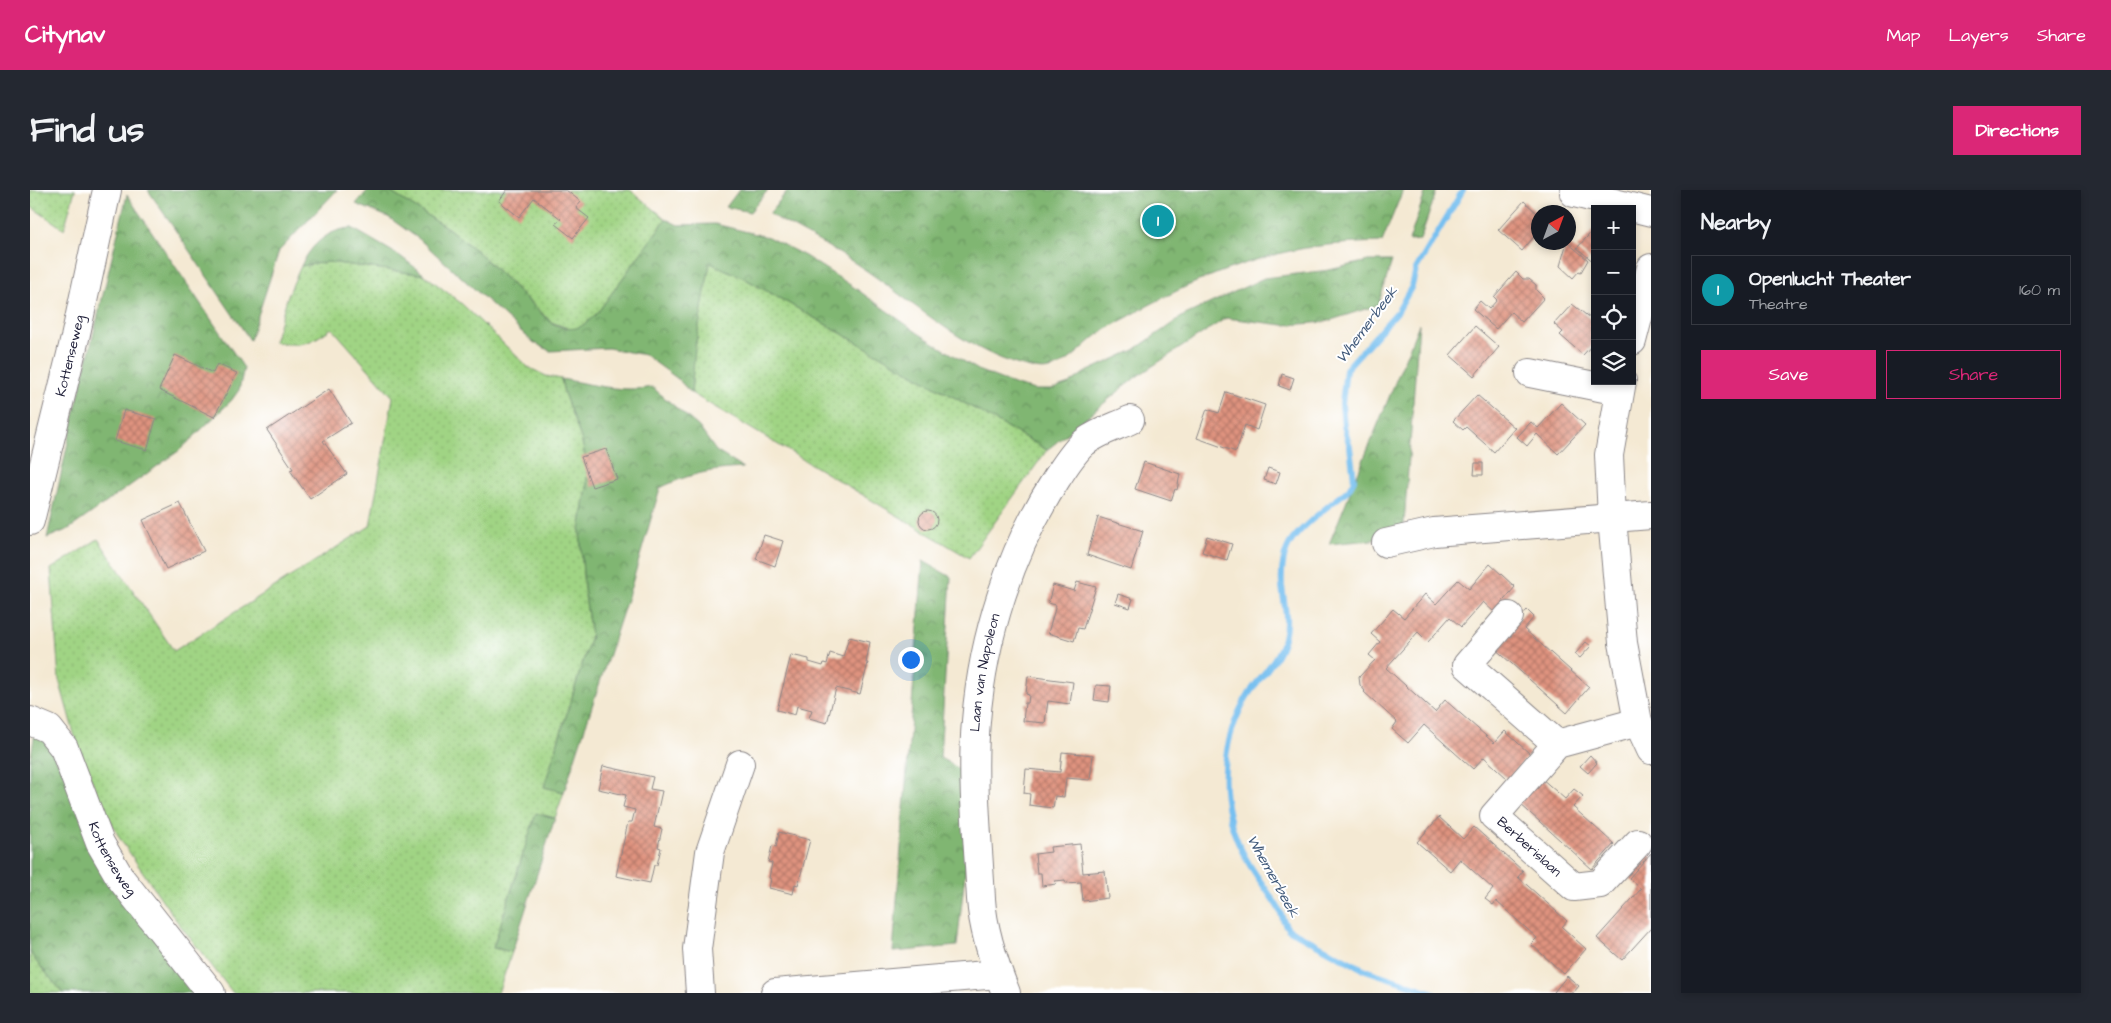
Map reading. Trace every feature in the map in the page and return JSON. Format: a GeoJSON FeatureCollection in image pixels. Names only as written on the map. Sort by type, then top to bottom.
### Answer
{"type":"FeatureCollection","features":[{"type":"Feature","properties":{"kind":"street","name":"Kottenseweg"},"geometry":{"type":"LineString","coordinates":[[32,504],[75,338],[107,190]]}},
{"type":"Feature","properties":{"kind":"street"},"geometry":{"type":"LineString","coordinates":[[1574,193],[1651,212]]}},
{"type":"Feature","properties":{"kind":"street"},"geometry":{"type":"LineString","coordinates":[[1632,340],[1651,272]]}},
{"type":"Feature","properties":{"kind":"street"},"geometry":{"type":"LineString","coordinates":[[1530,373],[1620,386],[1609,455],[1612,518],[1623,644],[1638,722],[1651,750]]}},
{"type":"Feature","properties":{"kind":"street","name":"Laan van Napoleon"},"geometry":{"type":"LineString","coordinates":[[775,993],[1002,984],[982,920],[975,780],[976,719],[991,634],[1016,556],[1050,490],[1068,462],[1084,442],[1130,420]]}},
{"type":"Feature","properties":{"kind":"street"},"geometry":{"type":"LineString","coordinates":[[1386,543],[1434,532],[1651,514]]}},
{"type":"Feature","properties":{"kind":"street"},"geometry":{"type":"LineString","coordinates":[[1509,616],[1467,665],[1557,744],[1638,722]]}},
{"type":"Feature","properties":{"kind":"street","name":"Kottenseweg"},"geometry":{"type":"LineString","coordinates":[[30,721],[49,729],[64,748],[100,843],[121,879],[211,993]]}},
{"type":"Feature","properties":{"kind":"street","name":"Berberislaan"},"geometry":{"type":"LineString","coordinates":[[1557,744],[1494,816],[1574,887],[1600,884],[1638,843]]}},
{"type":"Feature","properties":{"kind":"street"},"geometry":{"type":"LineString","coordinates":[[700,993],[697,949],[710,852],[740,764]]}},
{"type":"Feature","properties":{"kind":"green space"},"geometry":{"type":"Polygon","coordinates":[[[30,190],[75,190],[64,229],[30,206],[30,190]]]}},
{"type":"Feature","properties":{"kind":"green space"},"geometry":{"type":"Polygon","coordinates":[[[148,190],[337,190],[279,251],[250,340],[148,190]]]}},
{"type":"Feature","properties":{"kind":"green space"},"geometry":{"type":"Polygon","coordinates":[[[368,190],[387,190],[449,229],[478,252],[550,322],[558,326],[571,329],[577,328],[598,312],[666,219],[678,225],[715,224],[768,237],[805,256],[855,288],[918,333],[980,371],[1035,390],[1051,390],[1069,384],[1084,373],[1134,350],[1183,316],[1264,278],[1329,270],[1368,261],[1392,261],[1378,305],[1325,322],[1284,325],[1226,318],[1136,377],[1047,450],[742,277],[710,263],[695,348],[691,393],[678,379],[645,355],[608,348],[550,351],[533,342],[419,239],[388,217],[356,204],[368,190]]]}},
{"type":"Feature","properties":{"kind":"green space"},"geometry":{"type":"Polygon","coordinates":[[[387,190],[630,190],[666,219],[598,312],[585,325],[573,330],[551,322],[478,252],[449,229],[387,190]]]}},
{"type":"Feature","properties":{"kind":"green space"},"geometry":{"type":"Polygon","coordinates":[[[739,190],[768,190],[750,212],[726,207],[739,190]]]}},
{"type":"Feature","properties":{"kind":"green space"},"geometry":{"type":"Polygon","coordinates":[[[788,190],[1403,190],[1382,242],[1306,248],[1273,255],[1230,269],[1188,286],[1147,306],[1099,334],[1062,364],[1044,370],[1012,363],[968,342],[855,263],[769,214],[788,190]]]}},
{"type":"Feature","properties":{"kind":"green space"},"geometry":{"type":"Polygon","coordinates":[[[1426,190],[1437,190],[1420,240],[1409,241],[1426,190]]]}},
{"type":"Feature","properties":{"kind":"green space"},"geometry":{"type":"Polygon","coordinates":[[[127,195],[244,368],[239,390],[231,401],[180,450],[69,529],[47,538],[74,415],[127,195]]]}},
{"type":"Feature","properties":{"kind":"green space"},"geometry":{"type":"Polygon","coordinates":[[[352,228],[400,256],[425,275],[328,262],[301,266],[310,251],[321,239],[335,231],[352,228]]]}},
{"type":"Feature","properties":{"kind":"green space"},"geometry":{"type":"Polygon","coordinates":[[[328,262],[425,275],[462,304],[528,367],[546,376],[561,379],[564,393],[581,438],[586,460],[587,487],[580,531],[584,588],[591,636],[544,787],[564,792],[555,818],[536,814],[493,948],[512,952],[498,993],[233,993],[176,920],[120,839],[98,796],[75,737],[59,680],[51,569],[98,539],[174,651],[370,526],[393,397],[332,328],[305,343],[274,342],[288,295],[301,266],[328,262]]]}},
{"type":"Feature","properties":{"kind":"green space"},"geometry":{"type":"Polygon","coordinates":[[[710,262],[742,277],[1047,450],[969,558],[691,393],[695,348],[710,262]]]}},
{"type":"Feature","properties":{"kind":"green space"},"geometry":{"type":"Polygon","coordinates":[[[1419,324],[1403,537],[1329,544],[1419,324]]]}},
{"type":"Feature","properties":{"kind":"green space"},"geometry":{"type":"Polygon","coordinates":[[[561,379],[629,389],[652,387],[699,427],[716,451],[743,468],[701,473],[660,488],[631,587],[564,792],[544,787],[591,636],[584,588],[580,531],[587,487],[586,460],[581,438],[564,393],[561,379]]]}},
{"type":"Feature","properties":{"kind":"green space"},"geometry":{"type":"Polygon","coordinates":[[[923,561],[951,577],[940,758],[953,765],[975,784],[957,946],[893,952],[923,561]]]}},
{"type":"Feature","properties":{"kind":"green space"},"geometry":{"type":"Polygon","coordinates":[[[35,732],[40,733],[198,993],[63,993],[35,960],[30,951],[30,762],[35,732]]]}},
{"type":"Feature","properties":{"kind":"green space"},"geometry":{"type":"Polygon","coordinates":[[[536,813],[555,818],[512,952],[493,948],[536,813]]]}},
{"type":"Feature","properties":{"kind":"green space"},"geometry":{"type":"Polygon","coordinates":[[[30,951],[35,960],[63,993],[30,993],[30,951]]]}},
{"type":"Feature","properties":{"kind":"building"},"geometry":{"type":"Polygon","coordinates":[[[507,190],[566,190],[581,202],[576,208],[589,218],[573,238],[555,224],[561,219],[534,198],[519,217],[499,201],[507,190]]]}},
{"type":"Feature","properties":{"kind":"building"},"geometry":{"type":"Polygon","coordinates":[[[1524,201],[1531,208],[1531,240],[1522,251],[1498,230],[1524,201]]]}},
{"type":"Feature","properties":{"kind":"building"},"geometry":{"type":"Polygon","coordinates":[[[1591,232],[1591,260],[1577,248],[1591,232]]]}},
{"type":"Feature","properties":{"kind":"building"},"geometry":{"type":"Polygon","coordinates":[[[1565,250],[1576,250],[1588,260],[1581,272],[1579,271],[1573,278],[1560,266],[1565,250]]]}},
{"type":"Feature","properties":{"kind":"building"},"geometry":{"type":"Polygon","coordinates":[[[1516,272],[1523,279],[1529,279],[1536,285],[1536,290],[1544,298],[1522,322],[1511,312],[1496,329],[1473,309],[1480,301],[1489,309],[1497,300],[1494,297],[1516,272]]]}},
{"type":"Feature","properties":{"kind":"building"},"geometry":{"type":"Polygon","coordinates":[[[1572,304],[1591,319],[1591,346],[1583,355],[1560,335],[1563,332],[1554,324],[1572,304]]]}},
{"type":"Feature","properties":{"kind":"building"},"geometry":{"type":"Polygon","coordinates":[[[1475,326],[1499,347],[1474,376],[1450,355],[1475,326]]]}},
{"type":"Feature","properties":{"kind":"building"},"geometry":{"type":"Polygon","coordinates":[[[175,355],[213,373],[217,364],[237,373],[214,417],[159,390],[175,355]]]}},
{"type":"Feature","properties":{"kind":"building"},"geometry":{"type":"Polygon","coordinates":[[[1282,374],[1294,378],[1290,390],[1279,386],[1282,374]]]}},
{"type":"Feature","properties":{"kind":"building"},"geometry":{"type":"Polygon","coordinates":[[[329,389],[351,423],[323,441],[347,474],[310,499],[290,470],[293,469],[267,430],[329,389]]]}},
{"type":"Feature","properties":{"kind":"building"},"geometry":{"type":"Polygon","coordinates":[[[1226,392],[1265,405],[1257,430],[1245,425],[1236,452],[1197,438],[1207,409],[1219,413],[1226,392]]]}},
{"type":"Feature","properties":{"kind":"building"},"geometry":{"type":"Polygon","coordinates":[[[1477,395],[1515,428],[1494,452],[1466,427],[1463,430],[1453,421],[1477,395]]]}},
{"type":"Feature","properties":{"kind":"building"},"geometry":{"type":"Polygon","coordinates":[[[1561,403],[1585,425],[1558,454],[1537,434],[1527,446],[1517,437],[1531,422],[1538,428],[1561,403]]]}},
{"type":"Feature","properties":{"kind":"building"},"geometry":{"type":"Polygon","coordinates":[[[124,410],[156,419],[147,450],[115,441],[124,410]]]}},
{"type":"Feature","properties":{"kind":"building"},"geometry":{"type":"Polygon","coordinates":[[[606,449],[617,479],[592,487],[581,457],[606,449]]]}},
{"type":"Feature","properties":{"kind":"building"},"geometry":{"type":"Polygon","coordinates":[[[1144,462],[1180,474],[1177,490],[1175,489],[1171,501],[1135,489],[1144,462]]]}},
{"type":"Feature","properties":{"kind":"building"},"geometry":{"type":"Polygon","coordinates":[[[1475,463],[1483,463],[1483,475],[1474,475],[1475,463]]]}},
{"type":"Feature","properties":{"kind":"building"},"geometry":{"type":"Polygon","coordinates":[[[1268,468],[1280,472],[1276,484],[1264,480],[1268,468]]]}},
{"type":"Feature","properties":{"kind":"building"},"geometry":{"type":"Polygon","coordinates":[[[180,503],[204,551],[166,569],[143,520],[180,503]]]}},
{"type":"Feature","properties":{"kind":"building"},"geometry":{"type":"Polygon","coordinates":[[[924,511],[932,511],[937,516],[935,527],[924,529],[919,524],[919,516],[924,511]]]}},
{"type":"Feature","properties":{"kind":"building"},"geometry":{"type":"Polygon","coordinates":[[[1098,517],[1143,531],[1131,570],[1087,555],[1098,517]]]}},
{"type":"Feature","properties":{"kind":"building"},"geometry":{"type":"Polygon","coordinates":[[[764,535],[783,541],[775,566],[756,559],[764,535]]]}},
{"type":"Feature","properties":{"kind":"building"},"geometry":{"type":"Polygon","coordinates":[[[1207,536],[1232,544],[1227,560],[1202,552],[1207,536]]]}},
{"type":"Feature","properties":{"kind":"building"},"geometry":{"type":"Polygon","coordinates":[[[1490,564],[1515,587],[1494,612],[1483,602],[1461,627],[1450,617],[1428,642],[1418,632],[1386,668],[1435,712],[1445,700],[1494,743],[1505,731],[1530,754],[1508,779],[1484,757],[1473,769],[1424,725],[1408,743],[1392,729],[1397,722],[1364,692],[1360,685],[1359,677],[1375,660],[1369,655],[1380,642],[1371,634],[1393,609],[1404,618],[1425,594],[1436,604],[1458,580],[1469,589],[1490,564]]]}},
{"type":"Feature","properties":{"kind":"building"},"geometry":{"type":"Polygon","coordinates":[[[1077,582],[1096,587],[1083,629],[1078,628],[1074,641],[1048,633],[1056,605],[1048,603],[1053,585],[1074,591],[1077,582]]]}},
{"type":"Feature","properties":{"kind":"building"},"geometry":{"type":"Polygon","coordinates":[[[1118,594],[1133,599],[1130,608],[1115,603],[1118,594]]]}},
{"type":"Feature","properties":{"kind":"building"},"geometry":{"type":"Polygon","coordinates":[[[1527,610],[1534,617],[1524,629],[1589,687],[1567,713],[1493,647],[1527,610]]]}},
{"type":"Feature","properties":{"kind":"building"},"geometry":{"type":"Polygon","coordinates":[[[849,637],[870,642],[866,663],[868,663],[860,694],[836,688],[827,723],[809,718],[812,710],[797,706],[795,715],[777,710],[791,655],[809,659],[809,662],[823,666],[824,663],[827,664],[830,653],[843,657],[849,637]]]}},
{"type":"Feature","properties":{"kind":"building"},"geometry":{"type":"Polygon","coordinates":[[[1586,642],[1591,646],[1580,658],[1575,654],[1586,642]]]}},
{"type":"Feature","properties":{"kind":"building"},"geometry":{"type":"Polygon","coordinates":[[[1028,676],[1073,682],[1070,704],[1048,701],[1045,723],[1023,721],[1025,703],[1028,703],[1029,695],[1026,694],[1028,676]]]}},
{"type":"Feature","properties":{"kind":"building"},"geometry":{"type":"Polygon","coordinates":[[[1096,685],[1111,686],[1109,702],[1094,700],[1096,685]]]}},
{"type":"Feature","properties":{"kind":"building"},"geometry":{"type":"Polygon","coordinates":[[[1062,752],[1093,755],[1090,780],[1066,778],[1064,797],[1055,796],[1053,808],[1029,805],[1030,794],[1024,793],[1026,769],[1060,772],[1062,752]]]}},
{"type":"Feature","properties":{"kind":"building"},"geometry":{"type":"Polygon","coordinates":[[[1590,755],[1597,763],[1588,773],[1580,766],[1590,755]]]}},
{"type":"Feature","properties":{"kind":"building"},"geometry":{"type":"Polygon","coordinates":[[[603,766],[653,777],[650,789],[662,791],[654,827],[662,829],[658,847],[661,848],[657,865],[654,865],[650,883],[616,876],[628,822],[632,822],[635,810],[623,807],[626,795],[598,789],[603,766]]]}},
{"type":"Feature","properties":{"kind":"building"},"geometry":{"type":"Polygon","coordinates":[[[1541,778],[1565,799],[1574,789],[1583,796],[1573,807],[1614,844],[1592,869],[1519,803],[1541,778]]]}},
{"type":"Feature","properties":{"kind":"building"},"geometry":{"type":"Polygon","coordinates":[[[1439,817],[1463,839],[1474,827],[1523,871],[1518,877],[1567,921],[1562,927],[1586,949],[1564,974],[1531,944],[1537,938],[1496,901],[1493,905],[1485,899],[1493,889],[1460,859],[1450,871],[1417,842],[1439,817]]]}},
{"type":"Feature","properties":{"kind":"building"},"geometry":{"type":"Polygon","coordinates":[[[779,832],[810,840],[798,885],[795,884],[793,894],[769,888],[772,863],[768,862],[772,846],[776,847],[779,832]]]}},
{"type":"Feature","properties":{"kind":"building"},"geometry":{"type":"Polygon","coordinates":[[[1080,844],[1083,873],[1105,871],[1108,898],[1083,901],[1081,882],[1066,883],[1065,880],[1055,881],[1056,884],[1042,886],[1041,873],[1037,873],[1035,854],[1051,852],[1050,847],[1080,844]]]}},
{"type":"Feature","properties":{"kind":"building"},"geometry":{"type":"Polygon","coordinates":[[[1651,853],[1651,928],[1622,960],[1597,938],[1641,889],[1629,878],[1651,853]]]}},
{"type":"Feature","properties":{"kind":"building"},"geometry":{"type":"Polygon","coordinates":[[[1567,976],[1579,986],[1573,993],[1555,993],[1554,992],[1567,976]]]}},
{"type":"Feature","properties":{"kind":"waterway","name":"Whemerbeek"},"geometry":{"type":"LineString","coordinates":[[1434,993],[1365,970],[1288,929],[1279,909],[1246,859],[1234,833],[1225,795],[1225,776],[1226,757],[1236,720],[1249,694],[1277,655],[1284,638],[1286,618],[1282,574],[1283,561],[1287,549],[1299,532],[1349,489],[1354,480],[1342,404],[1346,369],[1398,311],[1412,286],[1416,269],[1463,190]]}},
{"type":"Feature","properties":{"kind":"place","name":"Openlucht Theater"},"geometry":{"type":"Point","coordinates":[1158,221]}}]}
